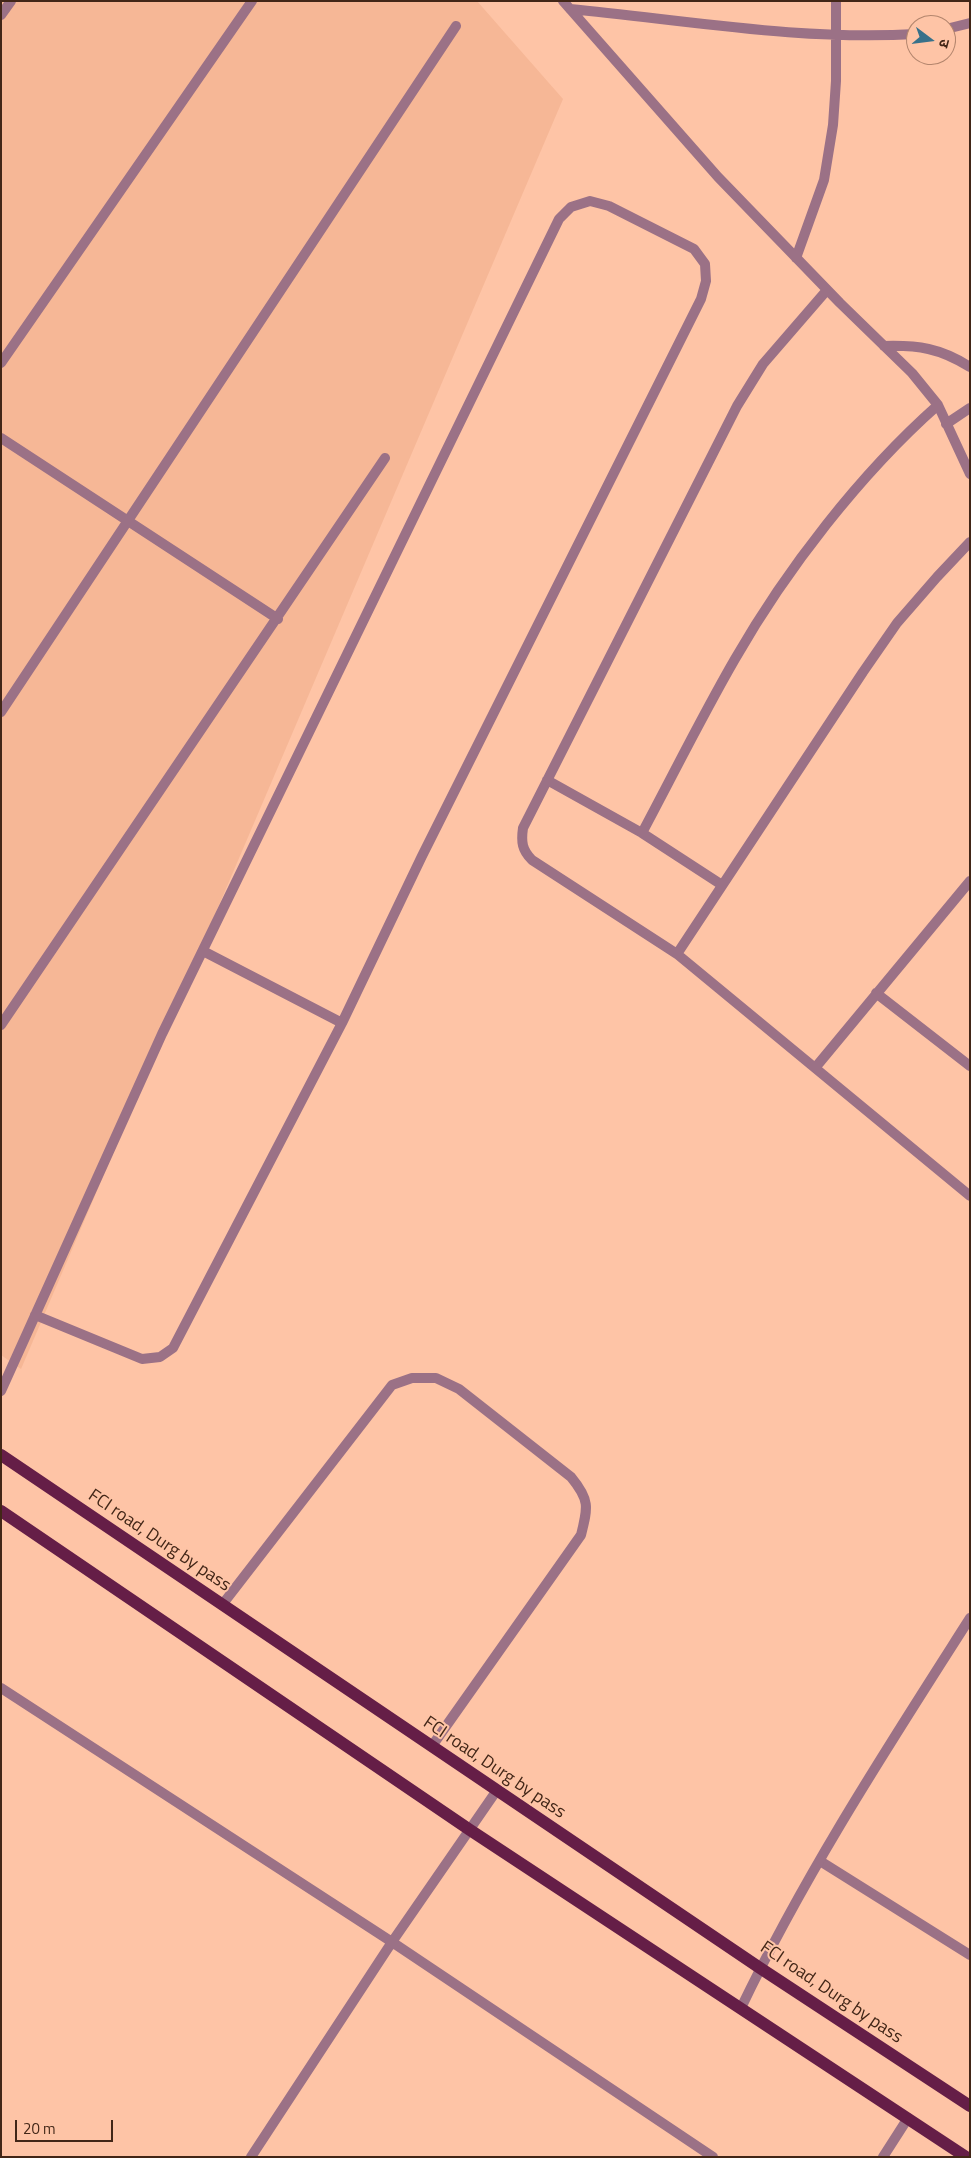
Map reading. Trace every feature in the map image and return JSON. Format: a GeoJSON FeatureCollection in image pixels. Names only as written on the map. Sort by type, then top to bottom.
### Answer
{"type":"FeatureCollection","features":[{"type":"Feature","properties":{"kind":"main road","name":"FCI road, Durg by pass"},"geometry":{"type":"LineString","coordinates":[[1,1456],[760,1968],[970,2106]]}},
{"type":"Feature","properties":{"kind":"main road"},"geometry":{"type":"LineString","coordinates":[[1,1510],[470,1830],[966,2157]]}},
{"type":"Feature","properties":{"kind":"street"},"geometry":{"type":"LineString","coordinates":[[1,16],[11,1]]}},
{"type":"Feature","properties":{"kind":"street"},"geometry":{"type":"LineString","coordinates":[[1,363],[252,1]]}},
{"type":"Feature","properties":{"kind":"street"},"geometry":{"type":"LineString","coordinates":[[796,258],[824,180],[833,125],[836,1]]}},
{"type":"Feature","properties":{"kind":"street"},"geometry":{"type":"LineString","coordinates":[[567,5],[764,30],[836,34],[906,34]]}},
{"type":"Feature","properties":{"kind":"street"},"geometry":{"type":"LineString","coordinates":[[567,5],[718,177],[827,290],[912,373],[938,405],[970,474]]}},
{"type":"Feature","properties":{"kind":"street"},"geometry":{"type":"LineString","coordinates":[[956,26],[970,23]]}},
{"type":"Feature","properties":{"kind":"street"},"geometry":{"type":"LineString","coordinates":[[1,712],[130,522],[456,26]]}},
{"type":"Feature","properties":{"kind":"street"},"geometry":{"type":"LineString","coordinates":[[1,1391],[162,1034],[559,219],[571,207],[590,200],[609,206],[694,249],[705,264],[706,281],[701,299],[422,856],[342,1022],[174,1348],[160,1356],[142,1359],[36,1315]]}},
{"type":"Feature","properties":{"kind":"street"},"geometry":{"type":"LineString","coordinates":[[827,290],[764,364],[737,406],[523,828],[521,840],[524,852],[532,860],[677,954],[970,1196]]}},
{"type":"Feature","properties":{"kind":"street"},"geometry":{"type":"LineString","coordinates":[[884,346],[931,348],[955,357],[970,367]]}},
{"type":"Feature","properties":{"kind":"street"},"geometry":{"type":"LineString","coordinates":[[642,833],[735,658],[786,579],[868,473],[905,434],[938,405]]}},
{"type":"Feature","properties":{"kind":"street"},"geometry":{"type":"LineString","coordinates":[[946,424],[970,408]]}},
{"type":"Feature","properties":{"kind":"street"},"geometry":{"type":"LineString","coordinates":[[1,438],[278,619]]}},
{"type":"Feature","properties":{"kind":"street"},"geometry":{"type":"LineString","coordinates":[[1,1025],[278,619],[384,458]]}},
{"type":"Feature","properties":{"kind":"street"},"geometry":{"type":"LineString","coordinates":[[677,954],[857,680],[897,623],[970,542]]}},
{"type":"Feature","properties":{"kind":"street"},"geometry":{"type":"LineString","coordinates":[[547,780],[642,833],[722,885]]}},
{"type":"Feature","properties":{"kind":"street"},"geometry":{"type":"LineString","coordinates":[[815,1068],[970,881]]}},
{"type":"Feature","properties":{"kind":"street"},"geometry":{"type":"LineString","coordinates":[[202,951],[342,1022]]}},
{"type":"Feature","properties":{"kind":"street"},"geometry":{"type":"LineString","coordinates":[[876,993],[970,1066]]}},
{"type":"Feature","properties":{"kind":"street"},"geometry":{"type":"LineString","coordinates":[[222,1605],[392,1385],[412,1378],[436,1378],[459,1389],[571,1476],[584,1493],[587,1513],[581,1536],[432,1746]]}},
{"type":"Feature","properties":{"kind":"street"},"geometry":{"type":"LineString","coordinates":[[741,2008],[760,1968],[881,1756],[970,1618]]}},
{"type":"Feature","properties":{"kind":"street"},"geometry":{"type":"LineString","coordinates":[[1,1688],[392,1942],[713,2157]]}},
{"type":"Feature","properties":{"kind":"street"},"geometry":{"type":"LineString","coordinates":[[251,2157],[392,1942],[497,1790]]}},
{"type":"Feature","properties":{"kind":"street"},"geometry":{"type":"LineString","coordinates":[[820,1861],[970,1955]]}},
{"type":"Feature","properties":{"kind":"street"},"geometry":{"type":"LineString","coordinates":[[883,2157],[908,2118]]}},
{"type":"Feature","properties":{"kind":"shaded area"},"geometry":{"type":"Polygon","coordinates":[[[1,1],[477,1],[563,99],[21,1369],[1,1355],[1,1]]]}}]}
